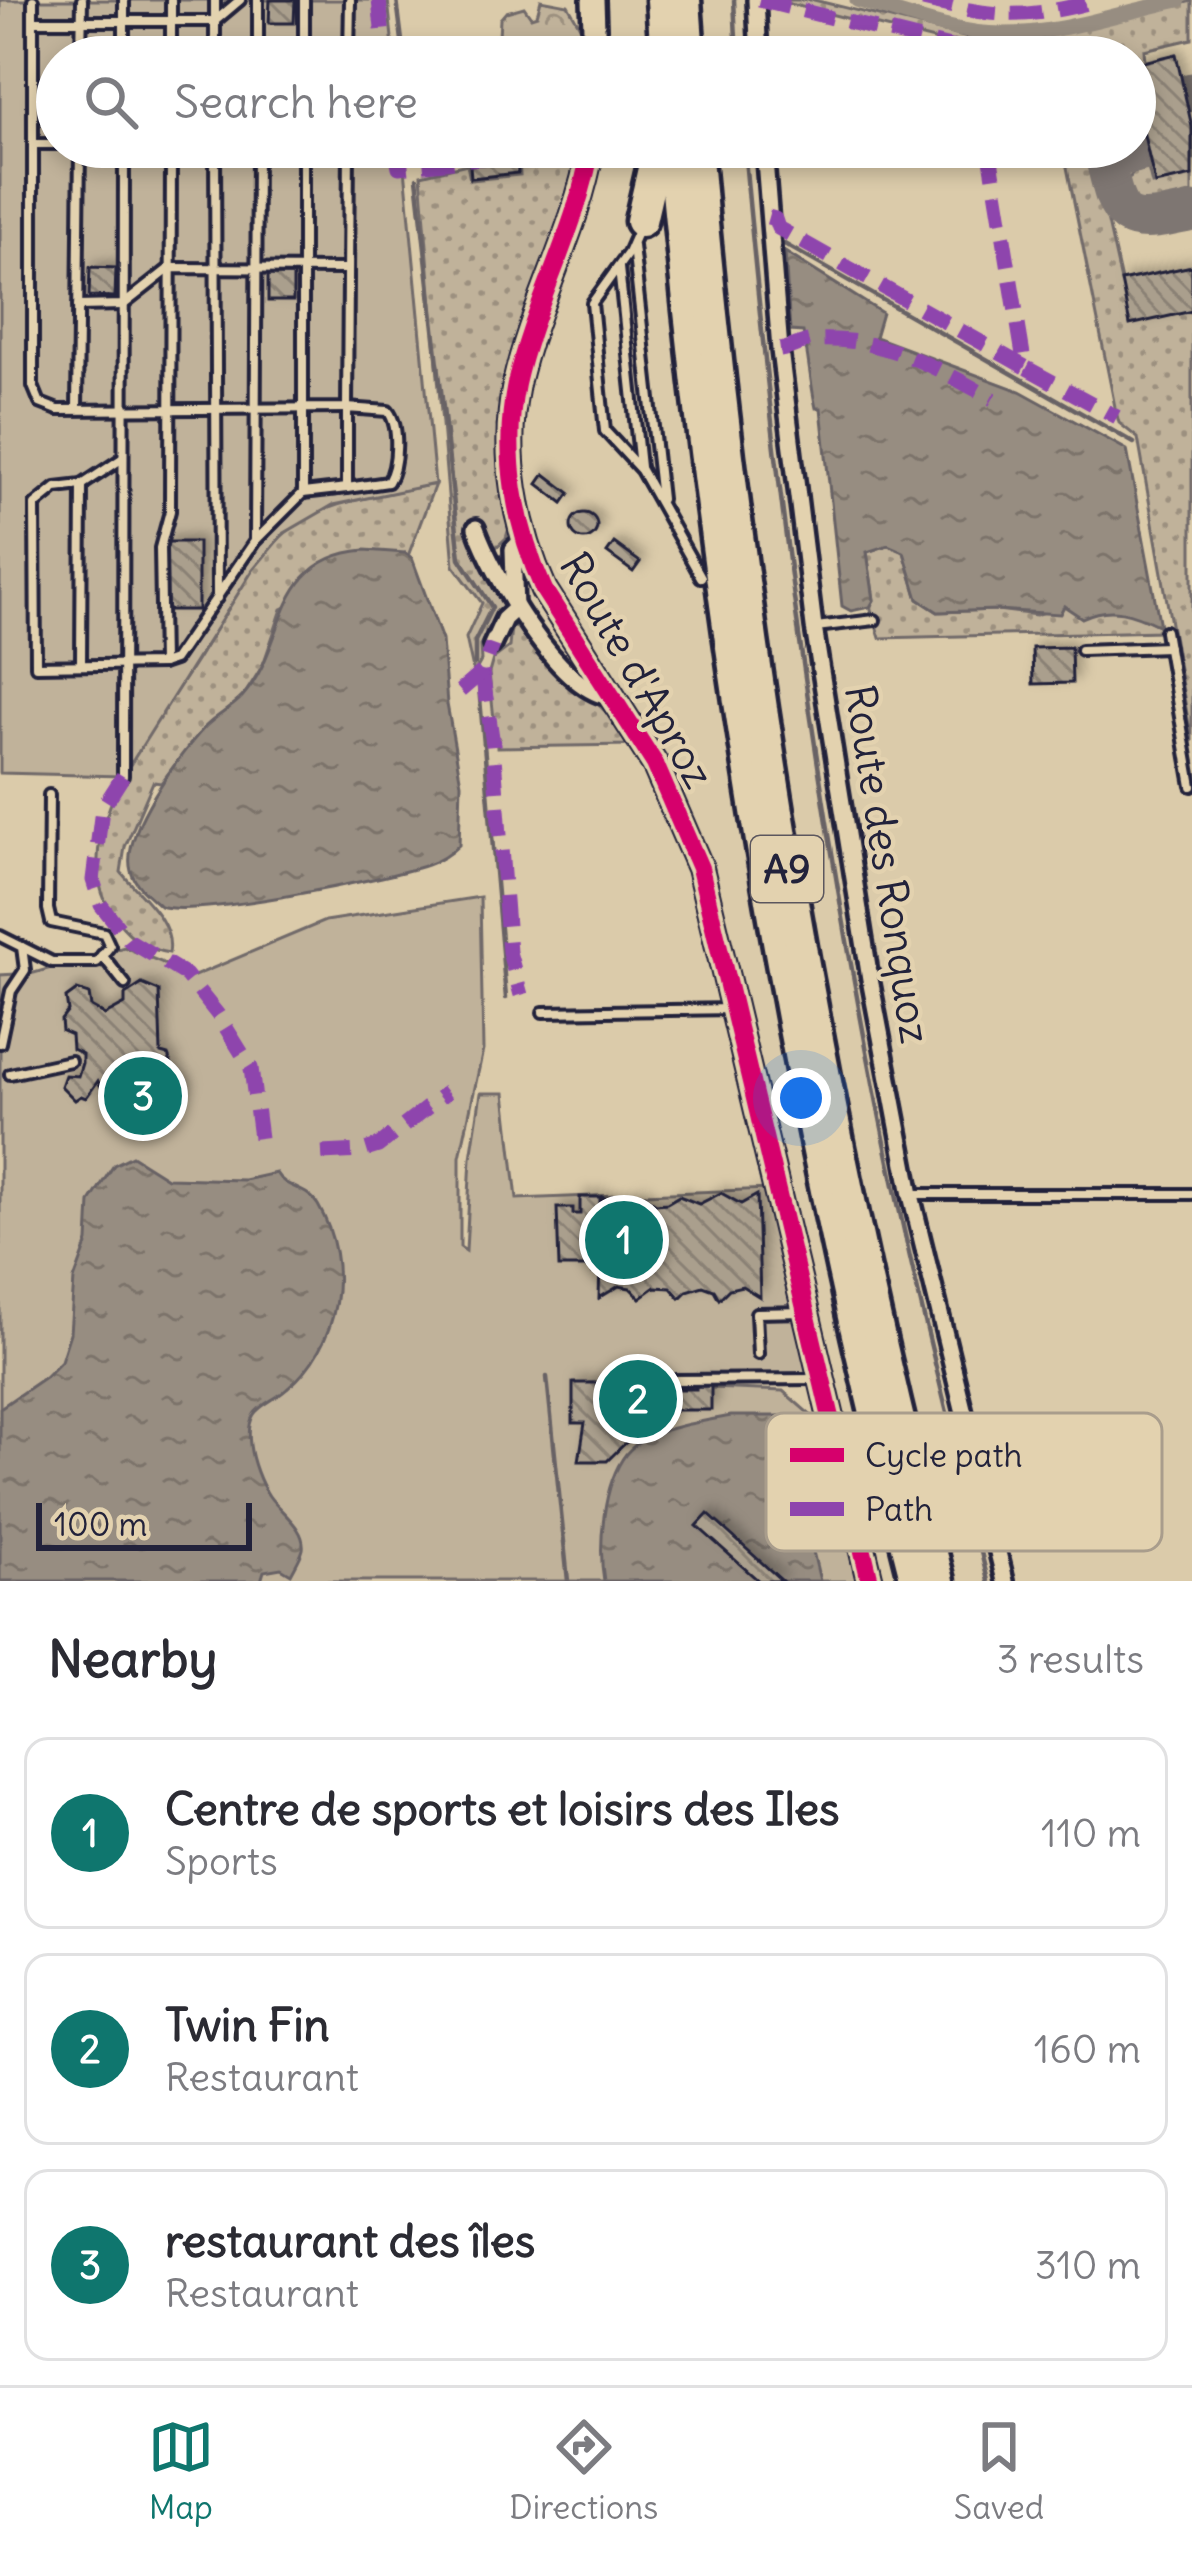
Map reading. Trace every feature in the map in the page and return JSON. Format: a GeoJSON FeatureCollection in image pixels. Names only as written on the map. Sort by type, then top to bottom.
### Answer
{"type":"FeatureCollection","features":[{"type":"Feature","properties":{"kind":"highway"},"geometry":{"type":"LineString","coordinates":[[670,7],[681,36]]}},
{"type":"Feature","properties":{"kind":"highway"},"geometry":{"type":"LineString","coordinates":[[637,232],[653,168]]}},
{"type":"Feature","properties":{"kind":"highway","name":"A9"},"geometry":{"type":"LineString","coordinates":[[675,168],[707,473],[746,758],[822,1174],[877,1413]]}},
{"type":"Feature","properties":{"kind":"highway","name":"A9"},"geometry":{"type":"LineString","coordinates":[[698,168],[740,556],[790,882],[860,1245],[900,1413]]}},
{"type":"Feature","properties":{"kind":"highway"},"geometry":{"type":"LineString","coordinates":[[701,577],[746,758]]}},
{"type":"Feature","properties":{"kind":"highway","name":"A9"},"geometry":{"type":"LineString","coordinates":[[909,1551],[916,1581]]}},
{"type":"Feature","properties":{"kind":"highway","name":"A9"},"geometry":{"type":"LineString","coordinates":[[932,1551],[939,1581]]}},
{"type":"Feature","properties":{"kind":"street"},"geometry":{"type":"LineString","coordinates":[[593,0],[594,36]]}},
{"type":"Feature","properties":{"kind":"street"},"geometry":{"type":"LineString","coordinates":[[756,0],[758,36]]}},
{"type":"Feature","properties":{"kind":"street","name":"Route d'Aproz"},"geometry":{"type":"LineString","coordinates":[[586,168],[516,386],[511,461],[524,538],[544,590],[655,764],[692,842],[830,1413]]}},
{"type":"Feature","properties":{"kind":"street","name":"Route des Ronquoz"},"geometry":{"type":"LineString","coordinates":[[765,168],[770,252],[814,627],[870,979],[911,1195],[964,1413]]}},
{"type":"Feature","properties":{"kind":"street"},"geometry":{"type":"LineString","coordinates":[[476,528],[515,609],[580,682],[612,697]]}},
{"type":"Feature","properties":{"kind":"street"},"geometry":{"type":"LineString","coordinates":[[492,645],[504,619],[515,609],[513,549],[524,538]]}},
{"type":"Feature","properties":{"kind":"street","name":"Route d'Aproz"},"geometry":{"type":"LineString","coordinates":[[863,1551],[870,1581]]}},
{"type":"Feature","properties":{"kind":"street","name":"Route des Ronquoz"},"geometry":{"type":"LineString","coordinates":[[998,1551],[1005,1581]]}},
{"type":"Feature","properties":{"kind":"lane"},"geometry":{"type":"LineString","coordinates":[[33,0],[33,386],[40,404],[58,410],[347,408],[388,410],[395,419],[393,473],[388,482],[303,493],[255,541],[174,660],[36,666],[35,506],[56,488],[82,484],[123,458]]}},
{"type":"Feature","properties":{"kind":"lane"},"geometry":{"type":"LineString","coordinates":[[81,36],[82,0]]}},
{"type":"Feature","properties":{"kind":"lane"},"geometry":{"type":"LineString","coordinates":[[124,0],[124,36]]}},
{"type":"Feature","properties":{"kind":"lane"},"geometry":{"type":"LineString","coordinates":[[171,0],[171,36]]}},
{"type":"Feature","properties":{"kind":"lane"},"geometry":{"type":"LineString","coordinates":[[215,0],[215,36]]}},
{"type":"Feature","properties":{"kind":"lane"},"geometry":{"type":"LineString","coordinates":[[33,21],[215,21],[240,0]]}},
{"type":"Feature","properties":{"kind":"lane"},"geometry":{"type":"LineString","coordinates":[[258,0],[258,36]]}},
{"type":"Feature","properties":{"kind":"lane"},"geometry":{"type":"LineString","coordinates":[[304,0],[304,36]]}},
{"type":"Feature","properties":{"kind":"lane"},"geometry":{"type":"LineString","coordinates":[[349,36],[350,0]]}},
{"type":"Feature","properties":{"kind":"lane"},"geometry":{"type":"LineString","coordinates":[[77,410],[80,168]]}},
{"type":"Feature","properties":{"kind":"lane"},"geometry":{"type":"LineString","coordinates":[[123,776],[124,168]]}},
{"type":"Feature","properties":{"kind":"lane"},"geometry":{"type":"LineString","coordinates":[[162,664],[160,548],[170,511],[170,168]]}},
{"type":"Feature","properties":{"kind":"lane"},"geometry":{"type":"LineString","coordinates":[[215,168],[218,599]]}},
{"type":"Feature","properties":{"kind":"lane"},"geometry":{"type":"LineString","coordinates":[[255,541],[257,168]]}},
{"type":"Feature","properties":{"kind":"lane"},"geometry":{"type":"LineString","coordinates":[[303,493],[304,168]]}},
{"type":"Feature","properties":{"kind":"lane"},"geometry":{"type":"LineString","coordinates":[[347,488],[349,168]]}},
{"type":"Feature","properties":{"kind":"lane"},"geometry":{"type":"LineString","coordinates":[[637,232],[592,303],[600,396],[608,436],[641,470],[701,577]]}},
{"type":"Feature","properties":{"kind":"lane"},"geometry":{"type":"LineString","coordinates":[[637,232],[662,507]]}},
{"type":"Feature","properties":{"kind":"lane"},"geometry":{"type":"LineString","coordinates":[[619,266],[641,470]]}},
{"type":"Feature","properties":{"kind":"lane"},"geometry":{"type":"LineString","coordinates":[[78,306],[123,305],[170,268],[348,269]]}},
{"type":"Feature","properties":{"kind":"lane"},"geometry":{"type":"LineString","coordinates":[[81,665],[82,484]]}},
{"type":"Feature","properties":{"kind":"lane"},"geometry":{"type":"LineString","coordinates":[[814,627],[874,620]]}},
{"type":"Feature","properties":{"kind":"lane"},"geometry":{"type":"LineString","coordinates":[[1165,631],[1192,786]]}},
{"type":"Feature","properties":{"kind":"lane"},"geometry":{"type":"LineString","coordinates":[[1081,650],[1168,647]]}},
{"type":"Feature","properties":{"kind":"lane"},"geometry":{"type":"LineString","coordinates":[[0,936],[52,962],[97,962],[110,946],[104,933],[52,922],[48,909],[49,795]]}},
{"type":"Feature","properties":{"kind":"lane"},"geometry":{"type":"LineString","coordinates":[[0,1043],[11,991],[25,970],[22,947]]}},
{"type":"Feature","properties":{"kind":"lane"},"geometry":{"type":"LineString","coordinates":[[102,956],[125,984]]}},
{"type":"Feature","properties":{"kind":"lane"},"geometry":{"type":"LineString","coordinates":[[543,1012],[735,1009]]}},
{"type":"Feature","properties":{"kind":"lane"},"geometry":{"type":"LineString","coordinates":[[10,1074],[70,1061]]}},
{"type":"Feature","properties":{"kind":"lane"},"geometry":{"type":"LineString","coordinates":[[911,1195],[1192,1194]]}},
{"type":"Feature","properties":{"kind":"lane"},"geometry":{"type":"LineString","coordinates":[[758,1354],[756,1313],[806,1312]]}},
{"type":"Feature","properties":{"kind":"lane"},"geometry":{"type":"LineString","coordinates":[[674,1380],[822,1379]]}},
{"type":"Feature","properties":{"kind":"green space"},"geometry":{"type":"Polygon","coordinates":[[[0,0],[388,0],[392,36],[36,36],[36,168],[405,168],[435,484],[333,505],[283,534],[253,570],[123,776],[0,773],[0,0]]]}},
{"type":"Feature","properties":{"kind":"green space"},"geometry":{"type":"Polygon","coordinates":[[[541,0],[568,5],[585,36],[499,36],[500,19],[506,12],[524,7],[531,17],[537,15],[541,0]]]}},
{"type":"Feature","properties":{"kind":"green space"},"geometry":{"type":"Polygon","coordinates":[[[774,0],[814,0],[960,36],[918,36],[774,0]]]}},
{"type":"Feature","properties":{"kind":"green space"},"geometry":{"type":"Polygon","coordinates":[[[1192,1],[1192,39],[1156,47],[1156,36],[1051,36],[1192,1]]]}},
{"type":"Feature","properties":{"kind":"green space"},"geometry":{"type":"Polygon","coordinates":[[[468,168],[470,180],[520,175],[520,168],[577,171],[501,451],[510,525],[506,538],[489,554],[475,545],[503,605],[480,645],[481,661],[474,674],[466,638],[482,603],[454,566],[421,175],[468,168]]]}},
{"type":"Feature","properties":{"kind":"green space"},"geometry":{"type":"Polygon","coordinates":[[[1067,168],[1096,168],[1121,281],[1192,266],[1192,742],[1138,438],[1119,423],[1067,168]]]}},
{"type":"Feature","properties":{"kind":"green space"},"geometry":{"type":"Polygon","coordinates":[[[1148,168],[1152,184],[1192,176],[1192,201],[1148,211],[1132,207],[1126,196],[1127,182],[1133,173],[1148,168]]]}},
{"type":"Feature","properties":{"kind":"green space"},"geometry":{"type":"Polygon","coordinates":[[[435,484],[408,556],[405,553],[282,609],[263,665],[243,697],[203,729],[161,783],[153,782],[125,847],[121,872],[161,919],[169,953],[140,942],[117,920],[101,890],[98,858],[104,824],[135,755],[233,598],[255,566],[297,524],[354,500],[435,484]]]}},
{"type":"Feature","properties":{"kind":"green space"},"geometry":{"type":"Polygon","coordinates":[[[888,545],[904,552],[918,599],[938,612],[997,610],[1036,615],[1063,606],[1131,612],[1160,626],[1161,631],[880,638],[870,607],[874,600],[867,552],[888,545]]]}},
{"type":"Feature","properties":{"kind":"green space"},"geometry":{"type":"Polygon","coordinates":[[[511,627],[520,628],[617,723],[633,745],[497,747],[489,673],[493,659],[509,647],[511,627]]]}},
{"type":"Feature","properties":{"kind":"green space"},"geometry":{"type":"Polygon","coordinates":[[[480,897],[483,1050],[460,1157],[460,1247],[466,1251],[471,1158],[481,1093],[505,1093],[517,1199],[770,1189],[812,1374],[588,1383],[783,1391],[808,1413],[766,1413],[766,1551],[851,1551],[858,1581],[0,1581],[0,975],[34,973],[124,947],[192,977],[325,921],[480,897]]]}},
{"type":"Feature","properties":{"kind":"water"},"geometry":{"type":"Polygon","coordinates":[[[785,252],[882,313],[875,337],[1020,391],[1127,450],[1160,626],[1122,612],[1082,618],[1064,606],[1060,614],[938,612],[918,599],[904,552],[888,545],[867,552],[874,600],[870,607],[851,611],[842,606],[821,408],[816,408],[803,332],[790,331],[785,252]]]}},
{"type":"Feature","properties":{"kind":"water"},"geometry":{"type":"Polygon","coordinates":[[[365,550],[405,553],[412,558],[442,640],[461,783],[459,845],[427,865],[334,887],[211,907],[160,906],[136,881],[130,855],[155,794],[195,738],[242,697],[257,676],[297,586],[335,556],[365,550]]]}},
{"type":"Feature","properties":{"kind":"water"},"geometry":{"type":"Polygon","coordinates":[[[132,1156],[167,1178],[244,1180],[276,1173],[314,1199],[329,1228],[338,1278],[329,1327],[305,1371],[254,1414],[249,1432],[263,1485],[303,1541],[291,1574],[281,1568],[264,1571],[261,1581],[0,1581],[0,1408],[61,1361],[70,1333],[74,1280],[88,1242],[90,1202],[114,1165],[132,1156]]]}},
{"type":"Feature","properties":{"kind":"water"},"geometry":{"type":"Polygon","coordinates":[[[731,1416],[766,1416],[766,1551],[813,1551],[820,1581],[782,1581],[708,1515],[698,1526],[759,1581],[604,1581],[604,1515],[618,1466],[647,1438],[731,1416]]]}},
{"type":"Feature","properties":{"kind":"building"},"geometry":{"type":"Polygon","coordinates":[[[270,0],[295,0],[294,23],[269,23],[270,0]]]}},
{"type":"Feature","properties":{"kind":"building"},"geometry":{"type":"Polygon","coordinates":[[[1176,54],[1192,127],[1192,176],[1155,184],[1151,168],[1156,168],[1156,59],[1176,54]]]}},
{"type":"Feature","properties":{"kind":"building"},"geometry":{"type":"Polygon","coordinates":[[[470,168],[518,168],[518,173],[471,178],[470,168]]]}},
{"type":"Feature","properties":{"kind":"building"},"geometry":{"type":"Polygon","coordinates":[[[1192,266],[1192,311],[1130,325],[1121,281],[1192,266]]]}},
{"type":"Feature","properties":{"kind":"building"},"geometry":{"type":"Polygon","coordinates":[[[90,267],[116,268],[115,297],[89,296],[90,267]]]}},
{"type":"Feature","properties":{"kind":"building"},"geometry":{"type":"Polygon","coordinates":[[[268,275],[293,275],[293,301],[268,301],[268,275]]]}},
{"type":"Feature","properties":{"kind":"building"},"geometry":{"type":"Polygon","coordinates":[[[545,474],[570,493],[563,503],[538,484],[545,474]]]}},
{"type":"Feature","properties":{"kind":"building"},"geometry":{"type":"Polygon","coordinates":[[[584,513],[594,516],[594,536],[584,539],[574,536],[571,526],[574,516],[584,513]]]}},
{"type":"Feature","properties":{"kind":"building"},"geometry":{"type":"Polygon","coordinates":[[[166,542],[198,542],[198,610],[166,610],[166,542]]]}},
{"type":"Feature","properties":{"kind":"building"},"geometry":{"type":"Polygon","coordinates":[[[614,543],[640,562],[633,572],[607,553],[614,543]]]}},
{"type":"Feature","properties":{"kind":"building"},"geometry":{"type":"Polygon","coordinates":[[[1071,647],[1072,683],[1033,684],[1032,648],[1071,647]]]}},
{"type":"Feature","properties":{"kind":"building"},"geometry":{"type":"Polygon","coordinates":[[[142,984],[159,991],[161,1053],[168,1055],[186,1091],[179,1096],[161,1082],[144,1092],[129,1080],[112,1091],[98,1081],[86,1098],[75,1100],[61,1086],[65,1075],[78,1076],[82,1063],[82,1054],[72,1049],[71,1035],[62,1031],[66,998],[77,990],[89,994],[91,1007],[105,1015],[125,1004],[125,995],[142,984]]]}},
{"type":"Feature","properties":{"kind":"building"},"geometry":{"type":"Polygon","coordinates":[[[639,1193],[656,1204],[679,1196],[699,1204],[721,1193],[741,1204],[757,1195],[760,1297],[742,1286],[729,1289],[719,1299],[714,1290],[703,1286],[680,1298],[671,1288],[655,1287],[640,1298],[630,1288],[619,1286],[599,1298],[602,1197],[619,1204],[639,1193]]]}},
{"type":"Feature","properties":{"kind":"building"},"geometry":{"type":"Polygon","coordinates":[[[580,1197],[600,1197],[600,1274],[593,1273],[593,1267],[559,1267],[557,1208],[573,1208],[573,1214],[580,1214],[580,1197]]]}},
{"type":"Feature","properties":{"kind":"building"},"geometry":{"type":"Polygon","coordinates":[[[573,1383],[659,1383],[659,1389],[696,1389],[696,1383],[711,1383],[711,1410],[659,1410],[607,1461],[579,1461],[585,1423],[573,1423],[573,1383]]]}},
{"type":"Feature","properties":{"kind":"building"},"geometry":{"type":"Polygon","coordinates":[[[708,1514],[782,1581],[759,1581],[697,1526],[708,1514]]]}},
{"type":"Feature","properties":{"kind":"waterway"},"geometry":{"type":"LineString","coordinates":[[397,0],[401,36]]}},
{"type":"Feature","properties":{"kind":"waterway"},"geometry":{"type":"LineString","coordinates":[[734,0],[736,36]]}},
{"type":"Feature","properties":{"kind":"waterway"},"geometry":{"type":"LineString","coordinates":[[857,0],[948,27],[1003,34],[1069,26],[1179,0]]}},
{"type":"Feature","properties":{"kind":"waterway"},"geometry":{"type":"LineString","coordinates":[[746,168],[782,504],[833,858],[887,1154],[947,1413]]}},
{"type":"Feature","properties":{"kind":"waterway"},"geometry":{"type":"LineString","coordinates":[[417,178],[460,558],[492,607],[475,641],[475,664]]}},
{"type":"Feature","properties":{"kind":"waterway"},"geometry":{"type":"LineString","coordinates":[[779,241],[1134,443]]}},
{"type":"Feature","properties":{"kind":"waterway"},"geometry":{"type":"LineString","coordinates":[[479,687],[506,998]]}},
{"type":"Feature","properties":{"kind":"waterway"},"geometry":{"type":"LineString","coordinates":[[547,1377],[568,1581]]}},
{"type":"Feature","properties":{"kind":"waterway"},"geometry":{"type":"LineString","coordinates":[[981,1551],[988,1581]]}},
{"type":"Feature","properties":{"kind":"taxiway"},"geometry":{"type":"LineString","coordinates":[[1156,100],[1192,92]]}},
{"type":"Feature","properties":{"kind":"taxiway"},"geometry":{"type":"LineString","coordinates":[[1156,149],[1192,141]]}},
{"type":"Feature","properties":{"kind":"taxiway"},"geometry":{"type":"LineString","coordinates":[[1107,168],[1124,213],[1148,219],[1192,212]]}},
{"type":"Feature","properties":{"kind":"marked path"},"geometry":{"type":"LineString","coordinates":[[379,0],[383,36]]}},
{"type":"Feature","properties":{"kind":"marked path"},"geometry":{"type":"LineString","coordinates":[[759,0],[905,36]]}},
{"type":"Feature","properties":{"kind":"marked path"},"geometry":{"type":"LineString","coordinates":[[923,0],[1011,14],[1099,0]]}},
{"type":"Feature","properties":{"kind":"marked path"},"geometry":{"type":"LineString","coordinates":[[992,168],[1025,367],[1117,417]]}},
{"type":"Feature","properties":{"kind":"marked path"},"geometry":{"type":"LineString","coordinates":[[768,217],[775,219],[778,228],[1025,367]]}},
{"type":"Feature","properties":{"kind":"marked path"},"geometry":{"type":"LineString","coordinates":[[780,350],[811,340],[864,343],[909,356],[993,399]]}},
{"type":"Feature","properties":{"kind":"marked path"},"geometry":{"type":"LineString","coordinates":[[460,691],[482,672],[492,645]]}},
{"type":"Feature","properties":{"kind":"marked path"},"geometry":{"type":"LineString","coordinates":[[482,672],[493,744],[509,952],[521,995]]}},
{"type":"Feature","properties":{"kind":"marked path"},"geometry":{"type":"LineString","coordinates":[[123,776],[102,809],[93,880],[101,905],[130,941],[186,975],[218,1015],[251,1068],[260,1138]]}},
{"type":"Feature","properties":{"kind":"marked path"},"geometry":{"type":"LineString","coordinates":[[322,1153],[378,1146],[447,1092]]}},
{"type":"Feature","properties":{"kind":"cycle path"},"geometry":{"type":"LineString","coordinates":[[586,168],[516,384],[510,437],[519,515],[544,590],[655,764],[700,868],[830,1413]]}},
{"type":"Feature","properties":{"kind":"cycle path"},"geometry":{"type":"LineString","coordinates":[[863,1551],[870,1581]]}},
{"type":"Feature","properties":{"kind":"place","name":"restaurant des îles"},"geometry":{"type":"Point","coordinates":[143,1096]}},
{"type":"Feature","properties":{"kind":"place","name":"Centre de sports et loisirs des Iles"},"geometry":{"type":"Point","coordinates":[624,1240]}},
{"type":"Feature","properties":{"kind":"place","name":"Twin Fin"},"geometry":{"type":"Point","coordinates":[638,1399]}}]}
